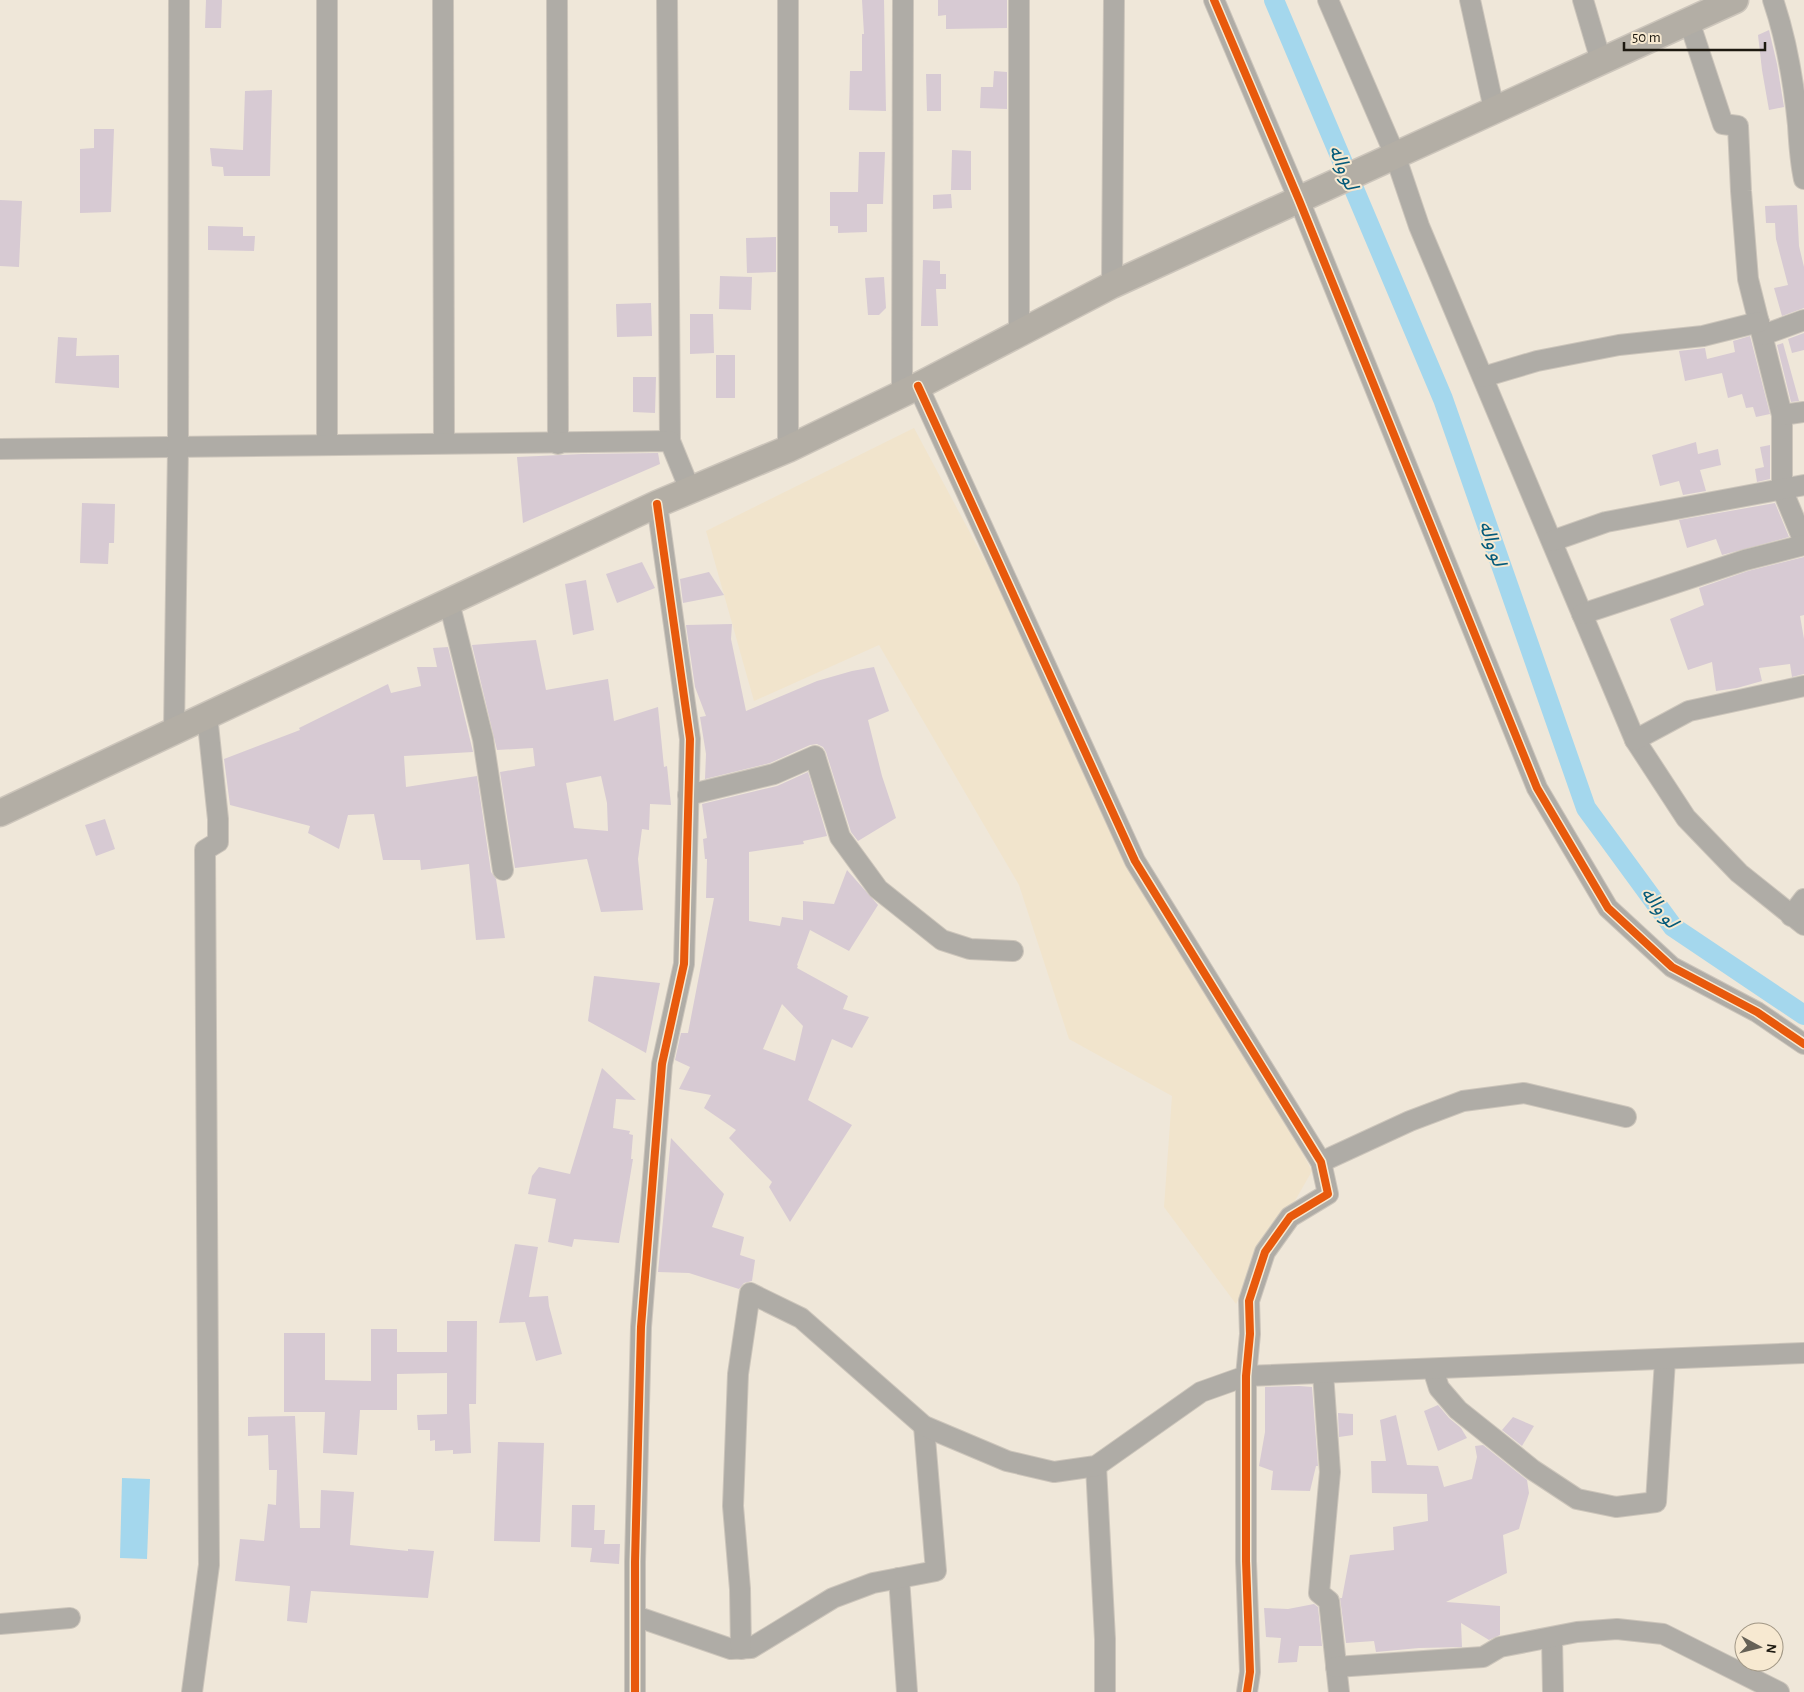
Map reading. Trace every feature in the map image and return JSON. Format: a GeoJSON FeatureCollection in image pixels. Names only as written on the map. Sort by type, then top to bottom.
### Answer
{"type":"FeatureCollection","features":[{"type":"Feature","properties":{"kind":"main road"},"geometry":{"type":"LineString","coordinates":[[0,813],[657,504],[788,449],[1112,286],[1395,154],[1735,0]]}},
{"type":"Feature","properties":{"kind":"street"},"geometry":{"type":"LineString","coordinates":[[174,731],[178,448],[179,0]]}},
{"type":"Feature","properties":{"kind":"street"},"geometry":{"type":"LineString","coordinates":[[327,0],[327,445]]}},
{"type":"Feature","properties":{"kind":"street"},"geometry":{"type":"LineString","coordinates":[[443,0],[444,443]]}},
{"type":"Feature","properties":{"kind":"street"},"geometry":{"type":"LineString","coordinates":[[557,0],[558,444]]}},
{"type":"Feature","properties":{"kind":"street"},"geometry":{"type":"LineString","coordinates":[[667,0],[670,441],[690,490]]}},
{"type":"Feature","properties":{"kind":"street"},"geometry":{"type":"LineString","coordinates":[[788,0],[788,449]]}},
{"type":"Feature","properties":{"kind":"street"},"geometry":{"type":"LineString","coordinates":[[903,0],[910,389],[1135,861],[1321,1162],[1328,1194],[1290,1217],[1265,1252],[1249,1301],[1246,1561],[1250,1672],[1247,1692]]}},
{"type":"Feature","properties":{"kind":"street"},"geometry":{"type":"LineString","coordinates":[[1018,333],[1019,0]]}},
{"type":"Feature","properties":{"kind":"street"},"geometry":{"type":"LineString","coordinates":[[1112,286],[1114,0]]}},
{"type":"Feature","properties":{"kind":"street"},"geometry":{"type":"LineString","coordinates":[[1214,0],[1299,200],[1537,788],[1608,908],[1672,967],[1756,1012],[1804,1044]]}},
{"type":"Feature","properties":{"kind":"street"},"geometry":{"type":"LineString","coordinates":[[1328,0],[1395,154],[1419,226],[1635,740],[1686,818],[1739,873],[1798,920],[1804,899]]}},
{"type":"Feature","properties":{"kind":"street"},"geometry":{"type":"LineString","coordinates":[[1470,0],[1494,109]]}},
{"type":"Feature","properties":{"kind":"street"},"geometry":{"type":"LineString","coordinates":[[1583,0],[1602,60]]}},
{"type":"Feature","properties":{"kind":"street"},"geometry":{"type":"LineString","coordinates":[[1773,0],[1782,25],[1798,124],[1801,167],[1804,179]]}},
{"type":"Feature","properties":{"kind":"street"},"geometry":{"type":"LineString","coordinates":[[1582,614],[1744,560],[1804,543],[1782,488],[1782,415],[1748,279],[1740,191],[1738,126],[1723,124],[1689,21]]}},
{"type":"Feature","properties":{"kind":"street"},"geometry":{"type":"LineString","coordinates":[[1483,377],[1537,361],[1619,344],[1761,329],[1804,320]]}},
{"type":"Feature","properties":{"kind":"street"},"geometry":{"type":"LineString","coordinates":[[1782,415],[1804,412]]}},
{"type":"Feature","properties":{"kind":"street"},"geometry":{"type":"LineString","coordinates":[[0,449],[444,443],[558,444],[670,441]]}},
{"type":"Feature","properties":{"kind":"street"},"geometry":{"type":"LineString","coordinates":[[1552,541],[1606,522],[1804,485]]}},
{"type":"Feature","properties":{"kind":"street"},"geometry":{"type":"LineString","coordinates":[[635,1692],[641,1326],[662,1064],[684,964],[690,739],[657,504]]}},
{"type":"Feature","properties":{"kind":"street"},"geometry":{"type":"LineString","coordinates":[[448,602],[483,739],[503,870]]}},
{"type":"Feature","properties":{"kind":"street"},"geometry":{"type":"LineString","coordinates":[[1635,740],[1689,710],[1804,686]]}},
{"type":"Feature","properties":{"kind":"street"},"geometry":{"type":"LineString","coordinates":[[192,1692],[209,1565],[205,850],[218,842],[218,819],[207,715]]}},
{"type":"Feature","properties":{"kind":"street"},"geometry":{"type":"LineString","coordinates":[[688,795],[774,774],[815,756],[840,837],[878,889],[942,940],[970,949],[1013,951]]}},
{"type":"Feature","properties":{"kind":"street"},"geometry":{"type":"LineString","coordinates":[[1321,1162],[1410,1121],[1463,1101],[1524,1093],[1626,1117]]}},
{"type":"Feature","properties":{"kind":"street"},"geometry":{"type":"LineString","coordinates":[[741,1648],[740,1589],[733,1506],[738,1374],[750,1293],[801,1318],[924,1426],[1007,1461],[1054,1472],[1096,1466],[1200,1392],[1247,1367],[1323,1373],[1665,1360],[1804,1352]]}},
{"type":"Feature","properties":{"kind":"street"},"geometry":{"type":"LineString","coordinates":[[1433,1369],[1439,1388],[1458,1410],[1533,1470],[1577,1498],[1616,1506],[1656,1502],[1665,1360]]}},
{"type":"Feature","properties":{"kind":"street"},"geometry":{"type":"LineString","coordinates":[[1323,1373],[1330,1472],[1319,1593],[1329,1601],[1338,1692]]}},
{"type":"Feature","properties":{"kind":"street"},"geometry":{"type":"LineString","coordinates":[[636,1616],[731,1649],[751,1648],[833,1598],[873,1583],[936,1571],[924,1426]]}},
{"type":"Feature","properties":{"kind":"street"},"geometry":{"type":"LineString","coordinates":[[1096,1466],[1105,1640],[1105,1692]]}},
{"type":"Feature","properties":{"kind":"street"},"geometry":{"type":"LineString","coordinates":[[899,1578],[907,1692]]}},
{"type":"Feature","properties":{"kind":"street"},"geometry":{"type":"LineString","coordinates":[[0,1624],[70,1618]]}},
{"type":"Feature","properties":{"kind":"street"},"geometry":{"type":"LineString","coordinates":[[1336,1667],[1482,1657],[1500,1647],[1577,1632],[1617,1628],[1663,1634],[1779,1692]]}},
{"type":"Feature","properties":{"kind":"street"},"geometry":{"type":"LineString","coordinates":[[1552,1638],[1553,1692]]}},
{"type":"Feature","properties":{"kind":"shaded area"},"geometry":{"type":"Polygon","coordinates":[[[914,428],[1312,1171],[1236,1304],[1164,1207],[1172,1096],[1069,1039],[1019,885],[879,645],[754,701],[706,531],[914,428]]]}},
{"type":"Feature","properties":{"kind":"water"},"geometry":{"type":"Polygon","coordinates":[[[122,1478],[150,1479],[147,1559],[120,1558],[122,1478]]]}},
{"type":"Feature","properties":{"kind":"building"},"geometry":{"type":"Polygon","coordinates":[[[206,0],[222,0],[221,28],[205,28],[206,0]]]}},
{"type":"Feature","properties":{"kind":"building"},"geometry":{"type":"Polygon","coordinates":[[[862,0],[884,0],[886,111],[849,110],[850,71],[862,71],[862,34],[864,34],[862,0]]]}},
{"type":"Feature","properties":{"kind":"building"},"geometry":{"type":"Polygon","coordinates":[[[938,0],[1007,0],[1007,28],[946,29],[946,15],[938,16],[938,0]]]}},
{"type":"Feature","properties":{"kind":"building"},"geometry":{"type":"Polygon","coordinates":[[[1769,30],[1784,107],[1769,110],[1758,35],[1769,30]]]}},
{"type":"Feature","properties":{"kind":"building"},"geometry":{"type":"Polygon","coordinates":[[[994,71],[1007,72],[1007,109],[980,108],[981,87],[993,87],[994,71]]]}},
{"type":"Feature","properties":{"kind":"building"},"geometry":{"type":"Polygon","coordinates":[[[926,74],[941,74],[941,111],[927,111],[926,74]]]}},
{"type":"Feature","properties":{"kind":"building"},"geometry":{"type":"Polygon","coordinates":[[[272,90],[270,176],[224,176],[223,167],[212,166],[210,148],[243,150],[245,91],[272,90]]]}},
{"type":"Feature","properties":{"kind":"building"},"geometry":{"type":"Polygon","coordinates":[[[94,129],[114,129],[111,212],[80,213],[80,149],[94,148],[94,129]]]}},
{"type":"Feature","properties":{"kind":"building"},"geometry":{"type":"Polygon","coordinates":[[[952,150],[971,151],[971,190],[951,190],[952,150]]]}},
{"type":"Feature","properties":{"kind":"building"},"geometry":{"type":"Polygon","coordinates":[[[859,152],[885,152],[883,204],[867,204],[867,232],[838,233],[838,226],[830,226],[830,192],[858,192],[859,152]]]}},
{"type":"Feature","properties":{"kind":"building"},"geometry":{"type":"Polygon","coordinates":[[[951,194],[952,208],[933,209],[933,195],[951,194]]]}},
{"type":"Feature","properties":{"kind":"building"},"geometry":{"type":"Polygon","coordinates":[[[0,200],[22,201],[19,267],[0,266],[0,200]]]}},
{"type":"Feature","properties":{"kind":"building"},"geometry":{"type":"Polygon","coordinates":[[[1797,205],[1799,246],[1804,267],[1804,308],[1782,316],[1774,288],[1788,285],[1776,239],[1775,223],[1766,223],[1765,206],[1797,205]]]}},
{"type":"Feature","properties":{"kind":"building"},"geometry":{"type":"Polygon","coordinates":[[[208,226],[243,227],[243,236],[255,236],[254,251],[208,250],[208,226]]]}},
{"type":"Feature","properties":{"kind":"building"},"geometry":{"type":"Polygon","coordinates":[[[776,237],[776,272],[747,273],[746,238],[776,237]]]}},
{"type":"Feature","properties":{"kind":"building"},"geometry":{"type":"Polygon","coordinates":[[[923,260],[940,261],[940,274],[946,274],[946,289],[936,289],[938,326],[921,326],[923,260]]]}},
{"type":"Feature","properties":{"kind":"building"},"geometry":{"type":"Polygon","coordinates":[[[720,276],[752,277],[751,310],[719,309],[720,276]]]}},
{"type":"Feature","properties":{"kind":"building"},"geometry":{"type":"Polygon","coordinates":[[[884,277],[886,308],[879,315],[868,315],[865,278],[884,277]]]}},
{"type":"Feature","properties":{"kind":"building"},"geometry":{"type":"Polygon","coordinates":[[[651,303],[652,336],[617,337],[616,304],[651,303]]]}},
{"type":"Feature","properties":{"kind":"building"},"geometry":{"type":"Polygon","coordinates":[[[690,314],[713,314],[714,353],[690,354],[690,314]]]}},
{"type":"Feature","properties":{"kind":"building"},"geometry":{"type":"Polygon","coordinates":[[[1804,333],[1804,350],[1792,353],[1788,339],[1804,333]]]}},
{"type":"Feature","properties":{"kind":"building"},"geometry":{"type":"Polygon","coordinates":[[[1750,336],[1770,414],[1756,417],[1753,407],[1746,408],[1742,394],[1728,398],[1722,373],[1685,381],[1679,351],[1705,348],[1707,359],[1735,352],[1733,341],[1750,336]]]}},
{"type":"Feature","properties":{"kind":"building"},"geometry":{"type":"Polygon","coordinates":[[[58,337],[77,338],[76,356],[119,355],[119,388],[55,383],[58,337]]]}},
{"type":"Feature","properties":{"kind":"building"},"geometry":{"type":"Polygon","coordinates":[[[1783,343],[1799,401],[1791,402],[1777,345],[1783,343]]]}},
{"type":"Feature","properties":{"kind":"building"},"geometry":{"type":"Polygon","coordinates":[[[716,355],[735,355],[735,398],[716,398],[716,355]]]}},
{"type":"Feature","properties":{"kind":"building"},"geometry":{"type":"Polygon","coordinates":[[[633,377],[656,377],[655,413],[633,412],[633,377]]]}},
{"type":"Feature","properties":{"kind":"building"},"geometry":{"type":"Polygon","coordinates":[[[1696,442],[1698,454],[1718,449],[1721,465],[1700,470],[1706,491],[1683,495],[1679,481],[1660,486],[1652,455],[1696,442]]]}},
{"type":"Feature","properties":{"kind":"building"},"geometry":{"type":"Polygon","coordinates":[[[1770,445],[1770,479],[1757,482],[1755,469],[1764,467],[1760,447],[1770,445]]]}},
{"type":"Feature","properties":{"kind":"building"},"geometry":{"type":"Polygon","coordinates":[[[658,453],[660,464],[523,523],[517,457],[658,453]]]}},
{"type":"Feature","properties":{"kind":"building"},"geometry":{"type":"Polygon","coordinates":[[[82,503],[115,504],[114,543],[109,543],[108,564],[80,563],[82,503]]]}},
{"type":"Feature","properties":{"kind":"building"},"geometry":{"type":"Polygon","coordinates":[[[1775,503],[1789,537],[1722,555],[1716,539],[1687,548],[1679,520],[1775,503]]]}},
{"type":"Feature","properties":{"kind":"building"},"geometry":{"type":"Polygon","coordinates":[[[1804,557],[1804,615],[1800,616],[1804,639],[1804,674],[1792,677],[1790,664],[1759,668],[1762,681],[1737,688],[1716,691],[1712,662],[1688,670],[1670,619],[1704,605],[1699,588],[1748,571],[1804,557]]]}},
{"type":"Feature","properties":{"kind":"building"},"geometry":{"type":"Polygon","coordinates":[[[642,562],[655,588],[617,603],[606,574],[642,562]]]}},
{"type":"Feature","properties":{"kind":"building"},"geometry":{"type":"Polygon","coordinates":[[[709,572],[724,595],[683,603],[680,579],[709,572]]]}},
{"type":"Feature","properties":{"kind":"building"},"geometry":{"type":"Polygon","coordinates":[[[586,580],[594,630],[573,635],[565,584],[586,580]]]}},
{"type":"Feature","properties":{"kind":"building"},"geometry":{"type":"Polygon","coordinates":[[[732,624],[731,639],[746,711],[817,681],[874,667],[889,711],[868,720],[882,776],[896,818],[858,841],[851,832],[826,752],[823,747],[817,744],[810,745],[770,763],[705,779],[706,754],[700,717],[706,716],[695,687],[686,625],[732,624]]]}},
{"type":"Feature","properties":{"kind":"building"},"geometry":{"type":"Polygon","coordinates":[[[536,640],[546,690],[608,679],[614,721],[658,707],[664,767],[667,766],[671,805],[650,804],[649,830],[642,829],[638,859],[643,910],[601,912],[587,859],[515,868],[500,772],[535,766],[533,748],[497,750],[472,645],[536,640]],[[601,776],[566,783],[574,828],[608,831],[607,803],[601,776]]]}},
{"type":"Feature","properties":{"kind":"building"},"geometry":{"type":"Polygon","coordinates":[[[448,647],[473,752],[404,756],[406,787],[477,776],[491,872],[496,879],[505,938],[476,940],[469,864],[421,870],[420,860],[383,860],[374,814],[348,815],[339,849],[308,833],[310,826],[230,805],[224,759],[300,730],[299,728],[388,684],[391,693],[421,686],[417,667],[437,667],[433,648],[448,647]]]}},
{"type":"Feature","properties":{"kind":"building"},"geometry":{"type":"Polygon","coordinates":[[[808,772],[827,836],[803,841],[804,844],[749,852],[749,921],[780,926],[782,917],[803,920],[803,901],[834,904],[847,870],[878,905],[849,951],[810,930],[797,965],[797,968],[848,996],[843,1009],[869,1017],[852,1048],[832,1039],[808,1100],[852,1125],[790,1222],[769,1187],[772,1182],[729,1138],[736,1130],[704,1108],[711,1095],[679,1089],[690,1067],[675,1060],[681,1033],[688,1033],[714,898],[706,898],[707,859],[705,859],[703,839],[707,838],[702,804],[777,786],[808,772]],[[782,1004],[763,1049],[795,1061],[803,1026],[782,1004]]]}},
{"type":"Feature","properties":{"kind":"building"},"geometry":{"type":"Polygon","coordinates":[[[105,819],[115,849],[96,856],[85,825],[105,819]]]}},
{"type":"Feature","properties":{"kind":"building"},"geometry":{"type":"Polygon","coordinates":[[[594,976],[660,983],[646,1053],[588,1021],[594,976]]]}},
{"type":"Feature","properties":{"kind":"building"},"geometry":{"type":"Polygon","coordinates":[[[602,1068],[636,1100],[616,1099],[613,1128],[630,1131],[629,1134],[633,1135],[631,1159],[633,1159],[619,1243],[574,1239],[572,1247],[548,1242],[556,1199],[528,1194],[532,1176],[539,1167],[570,1174],[602,1068]]]}},
{"type":"Feature","properties":{"kind":"building"},"geometry":{"type":"Polygon","coordinates":[[[671,1138],[724,1194],[712,1227],[744,1237],[740,1255],[755,1260],[752,1281],[744,1283],[739,1289],[689,1273],[658,1272],[671,1138]]]}},
{"type":"Feature","properties":{"kind":"building"},"geometry":{"type":"Polygon","coordinates":[[[515,1244],[538,1247],[529,1297],[548,1296],[562,1354],[536,1361],[525,1322],[499,1323],[515,1244]]]}},
{"type":"Feature","properties":{"kind":"building"},"geometry":{"type":"Polygon","coordinates":[[[447,1321],[477,1321],[476,1404],[469,1404],[471,1453],[453,1454],[453,1450],[435,1451],[435,1440],[430,1441],[430,1430],[418,1430],[417,1415],[447,1414],[447,1373],[397,1374],[397,1410],[360,1410],[357,1455],[323,1453],[325,1412],[284,1412],[284,1333],[325,1333],[325,1380],[371,1381],[371,1329],[397,1329],[397,1352],[447,1352],[447,1321]]]}},
{"type":"Feature","properties":{"kind":"building"},"geometry":{"type":"Polygon","coordinates":[[[1265,1387],[1312,1387],[1318,1466],[1316,1466],[1310,1491],[1271,1490],[1273,1471],[1259,1466],[1265,1432],[1265,1387]]]}},
{"type":"Feature","properties":{"kind":"building"},"geometry":{"type":"Polygon","coordinates":[[[1438,1405],[1461,1428],[1467,1438],[1438,1451],[1424,1411],[1438,1405]]]}},
{"type":"Feature","properties":{"kind":"building"},"geometry":{"type":"Polygon","coordinates":[[[1338,1413],[1353,1414],[1353,1435],[1339,1437],[1338,1413]]]}},
{"type":"Feature","properties":{"kind":"building"},"geometry":{"type":"Polygon","coordinates":[[[1396,1415],[1407,1465],[1438,1466],[1444,1487],[1472,1479],[1477,1457],[1475,1446],[1483,1445],[1527,1480],[1529,1493],[1519,1529],[1503,1535],[1507,1573],[1446,1602],[1500,1606],[1500,1635],[1489,1640],[1461,1623],[1462,1647],[1376,1652],[1374,1641],[1346,1643],[1340,1598],[1342,1598],[1350,1555],[1394,1550],[1393,1527],[1428,1521],[1427,1494],[1372,1493],[1371,1461],[1386,1461],[1380,1420],[1396,1415]]]}},
{"type":"Feature","properties":{"kind":"building"},"geometry":{"type":"Polygon","coordinates":[[[295,1416],[300,1528],[320,1528],[321,1490],[354,1492],[350,1545],[408,1551],[408,1549],[434,1551],[428,1598],[311,1591],[307,1623],[287,1621],[290,1586],[235,1581],[240,1539],[264,1541],[268,1504],[276,1505],[277,1470],[269,1470],[268,1435],[248,1436],[248,1417],[295,1416]]]}},
{"type":"Feature","properties":{"kind":"building"},"geometry":{"type":"Polygon","coordinates":[[[1513,1417],[1534,1426],[1522,1446],[1502,1430],[1513,1417]]]}},
{"type":"Feature","properties":{"kind":"building"},"geometry":{"type":"Polygon","coordinates":[[[498,1442],[544,1443],[540,1542],[494,1541],[498,1442]]]}},
{"type":"Feature","properties":{"kind":"building"},"geometry":{"type":"Polygon","coordinates":[[[572,1505],[595,1505],[594,1530],[605,1530],[604,1544],[620,1544],[619,1564],[590,1562],[592,1548],[571,1547],[572,1505]]]}},
{"type":"Feature","properties":{"kind":"building"},"geometry":{"type":"Polygon","coordinates":[[[1314,1604],[1318,1607],[1322,1646],[1299,1646],[1297,1662],[1278,1663],[1281,1638],[1266,1637],[1264,1608],[1288,1609],[1314,1604]]]}},
{"type":"Feature","properties":{"kind":"waterway","name":"لو واله"},"geometry":{"type":"LineString","coordinates":[[1274,0],[1443,399],[1586,808],[1673,927],[1804,1015]]}},
{"type":"Feature","properties":{"kind":"cycle path"},"geometry":{"type":"LineString","coordinates":[[1214,0],[1299,200],[1537,788],[1608,908],[1672,967],[1757,1012],[1804,1044]]}},
{"type":"Feature","properties":{"kind":"cycle path"},"geometry":{"type":"LineString","coordinates":[[918,386],[1135,861],[1321,1162],[1328,1194],[1290,1217],[1265,1252],[1249,1301],[1250,1334],[1246,1376],[1246,1561],[1250,1672],[1247,1692]]}},
{"type":"Feature","properties":{"kind":"cycle path"},"geometry":{"type":"LineString","coordinates":[[635,1692],[635,1562],[641,1327],[662,1064],[684,964],[690,739],[657,504]]}}]}
